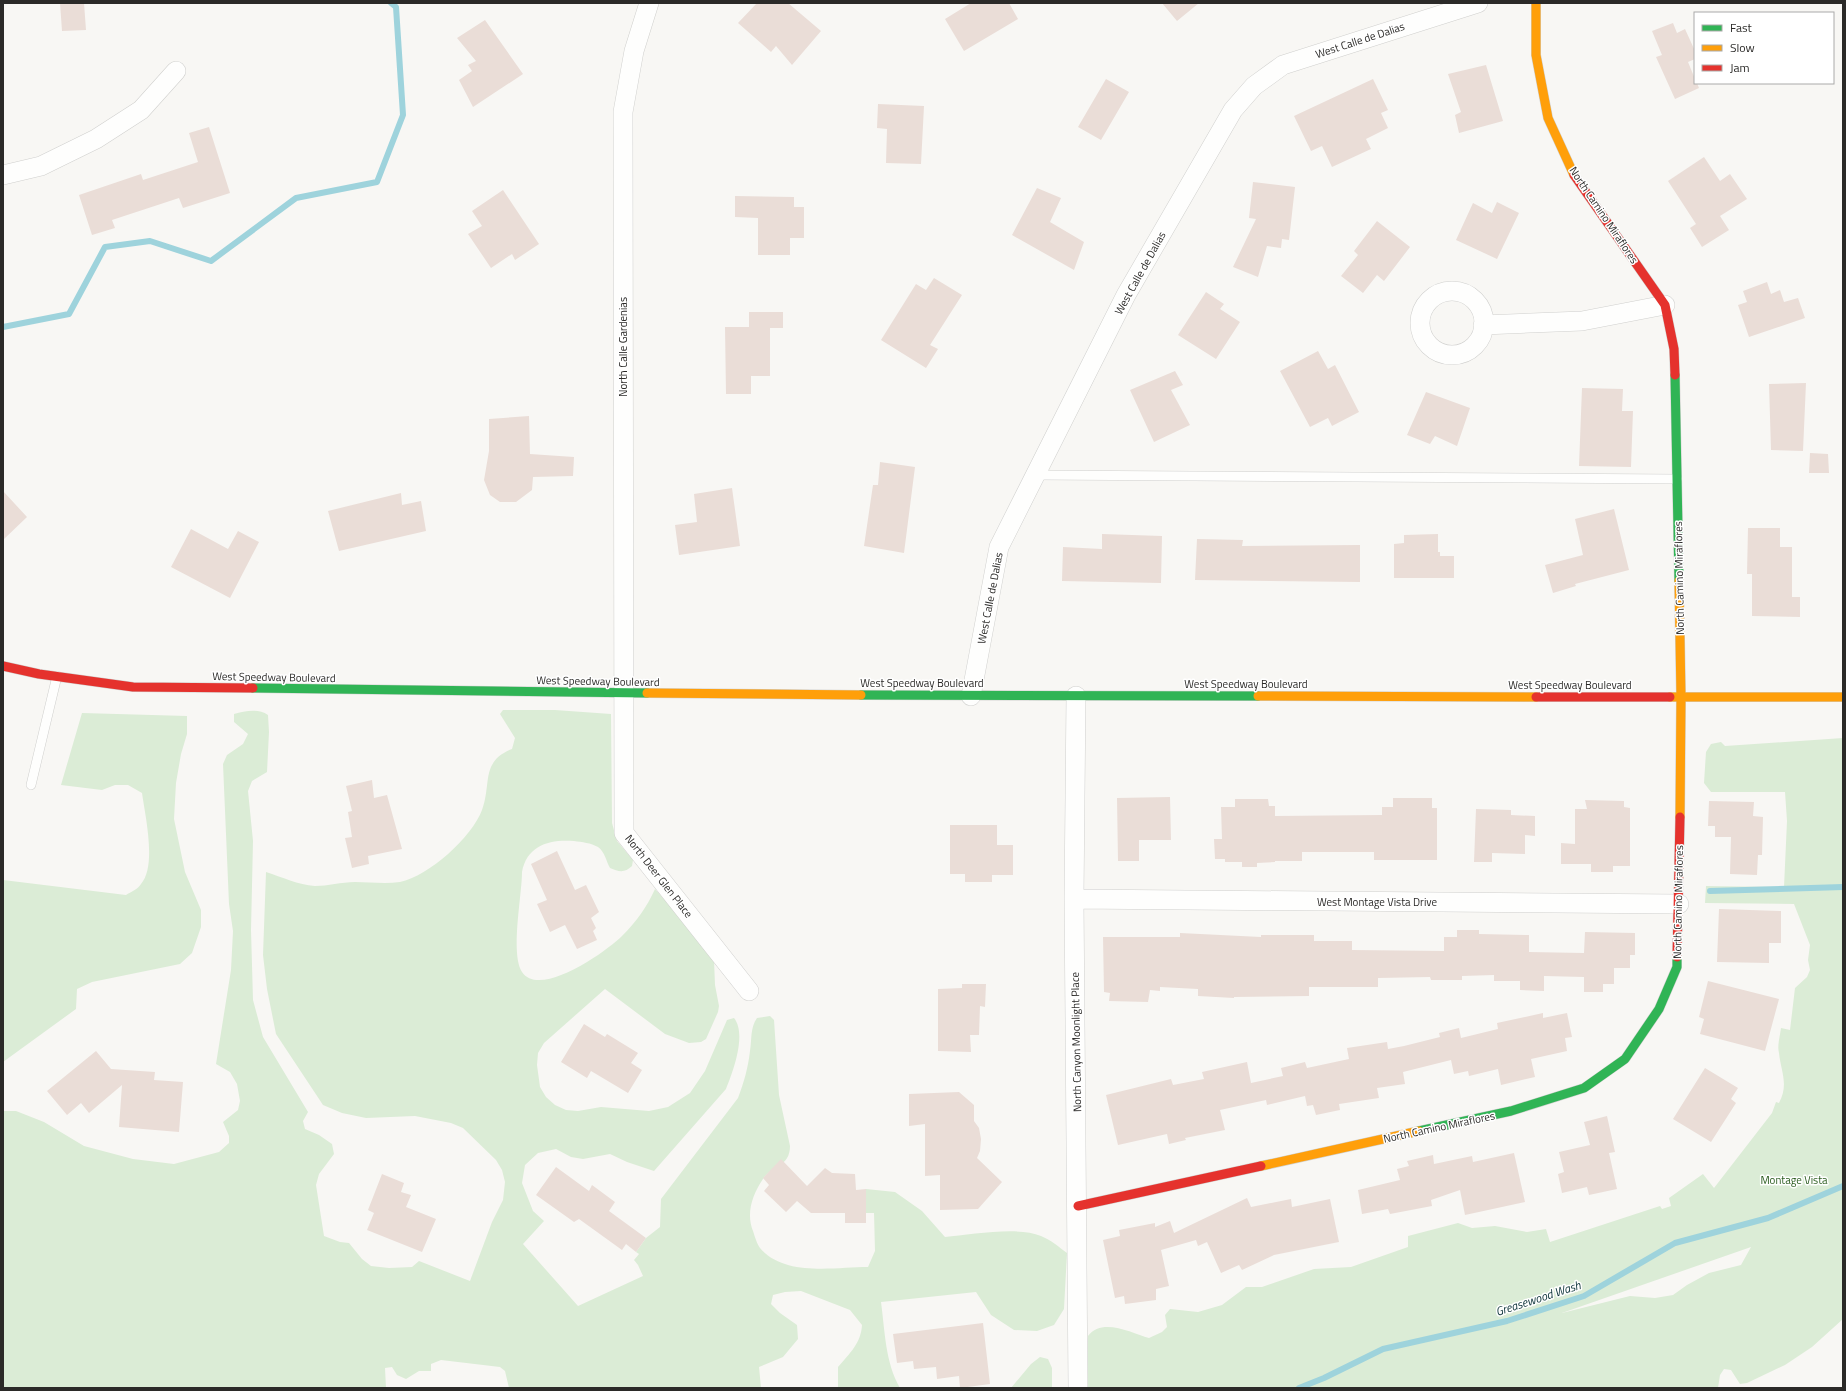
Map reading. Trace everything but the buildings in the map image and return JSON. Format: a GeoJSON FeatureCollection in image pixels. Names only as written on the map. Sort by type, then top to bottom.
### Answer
{"type":"FeatureCollection","features":[{"type":"Feature","properties":{"kind":"main road","name":"North Camino Miraflores"},"geometry":{"type":"LineString","coordinates":[[1078,1206],[1511,1111],[1584,1088],[1625,1059],[1660,1009],[1677,967],[1681,697],[1674,349],[1665,305],[1574,175],[1548,118],[1536,54],[1536,3]]}},
{"type":"Feature","properties":{"kind":"main road","name":"West Speedway Boulevard"},"geometry":{"type":"LineString","coordinates":[[3,666],[57,676],[133,687],[971,696],[1843,697]]}},
{"type":"Feature","properties":{"kind":"street","name":"North Calle Gardenias"},"geometry":{"type":"LineString","coordinates":[[623,693],[623,112],[634,51],[649,3]]}},
{"type":"Feature","properties":{"kind":"street","name":"West Calle de Dalias"},"geometry":{"type":"LineString","coordinates":[[971,696],[999,548],[1126,295],[1233,110],[1254,86],[1283,65],[1478,3]]}},
{"type":"Feature","properties":{"kind":"street"},"geometry":{"type":"LineString","coordinates":[[3,175],[41,166],[96,139],[141,110],[176,71]]}},
{"type":"Feature","properties":{"kind":"street"},"geometry":{"type":"LineString","coordinates":[[1484,325],[1582,321],[1665,305]]}},
{"type":"Feature","properties":{"kind":"street","name":"North Deer Glen Place"},"geometry":{"type":"LineString","coordinates":[[623,693],[624,833],[749,991]]}},
{"type":"Feature","properties":{"kind":"street","name":"North Canyon Moonlight Place"},"geometry":{"type":"LineString","coordinates":[[1076,696],[1074,899],[1078,1206],[1078,1388]]}},
{"type":"Feature","properties":{"kind":"street","name":"West Montage Vista Drive"},"geometry":{"type":"LineString","coordinates":[[1074,899],[1679,904]]}},
{"type":"Feature","properties":{"kind":"lane"},"geometry":{"type":"LineString","coordinates":[[1035,475],[1677,478]]}},
{"type":"Feature","properties":{"kind":"lane"},"geometry":{"type":"LineString","coordinates":[[31,786],[57,676]]}},
{"type":"Feature","properties":{"kind":"green space"},"geometry":{"type":"Polygon","coordinates":[[[503,710],[555,710],[611,714],[612,823],[617,841],[633,860],[632,866],[624,871],[616,870],[610,868],[604,854],[598,847],[574,841],[556,841],[548,843],[534,850],[529,855],[522,872],[517,939],[517,952],[522,972],[531,979],[543,980],[573,970],[589,961],[603,952],[627,931],[645,908],[655,889],[705,945],[714,960],[715,985],[719,1006],[718,1012],[706,1039],[701,1042],[689,1043],[665,1034],[605,989],[544,1043],[538,1053],[537,1065],[540,1087],[546,1097],[555,1105],[566,1110],[578,1111],[601,1107],[649,1111],[668,1107],[690,1093],[705,1071],[727,1020],[734,1018],[738,1025],[738,1053],[726,1089],[654,1171],[627,1162],[610,1154],[583,1159],[571,1157],[556,1149],[538,1153],[525,1165],[522,1183],[533,1211],[544,1221],[523,1244],[578,1306],[643,1276],[634,1260],[639,1254],[636,1252],[646,1238],[660,1227],[661,1199],[738,1098],[747,1069],[753,1026],[757,1018],[770,1016],[774,1020],[779,1095],[790,1146],[787,1158],[784,1162],[767,1174],[759,1185],[753,1198],[750,1218],[751,1225],[760,1248],[770,1257],[796,1267],[825,1269],[868,1267],[875,1251],[874,1213],[866,1213],[866,1189],[895,1192],[922,1211],[945,1237],[1007,1231],[1031,1233],[1041,1236],[1067,1253],[1064,1309],[1054,1325],[1037,1331],[1014,1330],[991,1315],[976,1292],[881,1302],[888,1357],[900,1388],[838,1388],[838,1367],[857,1343],[860,1337],[862,1325],[850,1310],[801,1291],[785,1292],[773,1295],[771,1304],[780,1313],[797,1325],[798,1339],[783,1357],[759,1367],[761,1388],[509,1388],[505,1371],[500,1367],[441,1360],[431,1364],[431,1371],[419,1371],[406,1379],[397,1375],[392,1367],[385,1368],[386,1388],[3,1388],[3,1111],[16,1111],[44,1122],[84,1146],[133,1159],[174,1164],[219,1152],[229,1143],[229,1136],[223,1122],[238,1110],[240,1101],[237,1084],[230,1072],[216,1064],[231,970],[233,931],[229,904],[223,764],[227,755],[243,744],[248,734],[234,722],[234,714],[238,713],[260,711],[268,715],[269,732],[267,772],[252,781],[248,791],[253,841],[251,930],[253,1000],[263,1037],[308,1112],[303,1121],[305,1129],[319,1135],[332,1144],[334,1154],[319,1174],[316,1185],[324,1236],[340,1242],[349,1243],[362,1259],[371,1266],[389,1268],[412,1267],[419,1261],[470,1281],[492,1222],[503,1200],[505,1182],[502,1170],[496,1160],[463,1128],[451,1123],[415,1116],[366,1118],[342,1113],[323,1105],[276,1034],[267,989],[263,955],[266,872],[296,882],[315,886],[350,882],[394,883],[411,878],[436,864],[459,843],[477,821],[485,800],[491,767],[495,760],[502,754],[512,749],[515,738],[500,714],[503,710]]]}},
{"type":"Feature","properties":{"kind":"green space"},"geometry":{"type":"Polygon","coordinates":[[[82,713],[187,716],[187,734],[181,754],[176,783],[174,819],[185,872],[201,910],[201,927],[192,953],[180,964],[92,982],[77,989],[76,1009],[3,1062],[3,880],[126,895],[140,886],[146,876],[149,840],[142,793],[128,785],[115,785],[102,790],[61,785],[82,713]]]}},
{"type":"Feature","properties":{"kind":"green space","name":"Montage Vista"},"geometry":{"type":"Polygon","coordinates":[[[1843,738],[1843,1319],[1812,1347],[1785,1365],[1747,1383],[1740,1384],[1731,1370],[1724,1369],[1720,1375],[1718,1388],[1087,1388],[1088,1336],[1094,1330],[1109,1327],[1117,1328],[1149,1338],[1162,1332],[1167,1327],[1165,1315],[1170,1309],[1198,1312],[1222,1305],[1246,1287],[1262,1287],[1314,1269],[1351,1267],[1408,1247],[1408,1236],[1458,1223],[1472,1228],[1495,1226],[1527,1232],[1546,1229],[1550,1242],[1660,1206],[1662,1209],[1671,1206],[1669,1198],[1703,1174],[1714,1188],[1772,1113],[1776,1102],[1779,1103],[1784,1090],[1784,1078],[1778,1050],[1781,1028],[1790,1030],[1795,988],[1807,977],[1810,970],[1808,960],[1810,945],[1794,904],[1705,903],[1706,886],[1784,887],[1787,821],[1785,792],[1711,792],[1704,783],[1706,752],[1711,744],[1721,742],[1725,746],[1843,738]],[[1751,1247],[1562,1313],[1630,1296],[1655,1298],[1673,1295],[1687,1285],[1709,1273],[1741,1265],[1751,1247]]]}},
{"type":"Feature","properties":{"kind":"green space"},"geometry":{"type":"Polygon","coordinates":[[[1040,1357],[1048,1359],[1052,1368],[1052,1388],[1011,1388],[1031,1364],[1040,1357]]]}},
{"type":"Feature","properties":{"kind":"waterway"},"geometry":{"type":"LineString","coordinates":[[3,327],[69,314],[105,247],[150,241],[211,261],[296,198],[377,182],[403,115],[396,7],[391,3]]}},
{"type":"Feature","properties":{"kind":"waterway"},"geometry":{"type":"LineString","coordinates":[[1710,891],[1843,887]]}},
{"type":"Feature","properties":{"kind":"waterway","name":"Greasewood Wash"},"geometry":{"type":"LineString","coordinates":[[1299,1388],[1324,1378],[1383,1349],[1507,1321],[1584,1296],[1675,1243],[1768,1218],[1843,1186]]}},
{"type":"Feature","properties":{"kind":"traffic: fast"},"geometry":{"type":"LineString","coordinates":[[1675,375],[1679,581]]}},
{"type":"Feature","properties":{"kind":"traffic: fast"},"geometry":{"type":"LineString","coordinates":[[253,688],[647,693]]}},
{"type":"Feature","properties":{"kind":"traffic: fast"},"geometry":{"type":"LineString","coordinates":[[861,695],[1258,696]]}},
{"type":"Feature","properties":{"kind":"traffic: fast"},"geometry":{"type":"LineString","coordinates":[[1419,1131],[1511,1111],[1584,1088],[1625,1059],[1659,1009],[1677,967],[1677,957]]}},
{"type":"Feature","properties":{"kind":"traffic: slow"},"geometry":{"type":"LineString","coordinates":[[1536,3],[1536,55],[1548,118],[1574,175]]}},
{"type":"Feature","properties":{"kind":"traffic: slow"},"geometry":{"type":"LineString","coordinates":[[1679,581],[1681,697],[1680,817]]}},
{"type":"Feature","properties":{"kind":"traffic: slow"},"geometry":{"type":"LineString","coordinates":[[647,693],[861,695]]}},
{"type":"Feature","properties":{"kind":"traffic: slow"},"geometry":{"type":"LineString","coordinates":[[1258,696],[1536,697]]}},
{"type":"Feature","properties":{"kind":"traffic: slow"},"geometry":{"type":"LineString","coordinates":[[1670,697],[1843,697]]}},
{"type":"Feature","properties":{"kind":"traffic: slow"},"geometry":{"type":"LineString","coordinates":[[1261,1166],[1419,1131]]}},
{"type":"Feature","properties":{"kind":"traffic: jam"},"geometry":{"type":"LineString","coordinates":[[1574,175],[1665,305],[1674,349],[1675,375]]}},
{"type":"Feature","properties":{"kind":"traffic: jam"},"geometry":{"type":"LineString","coordinates":[[3,666],[39,674],[133,687],[253,688]]}},
{"type":"Feature","properties":{"kind":"traffic: jam"},"geometry":{"type":"LineString","coordinates":[[1536,697],[1670,697]]}},
{"type":"Feature","properties":{"kind":"traffic: jam"},"geometry":{"type":"LineString","coordinates":[[1677,957],[1680,817]]}},
{"type":"Feature","properties":{"kind":"traffic: jam"},"geometry":{"type":"LineString","coordinates":[[1078,1206],[1261,1166]]}}]}
